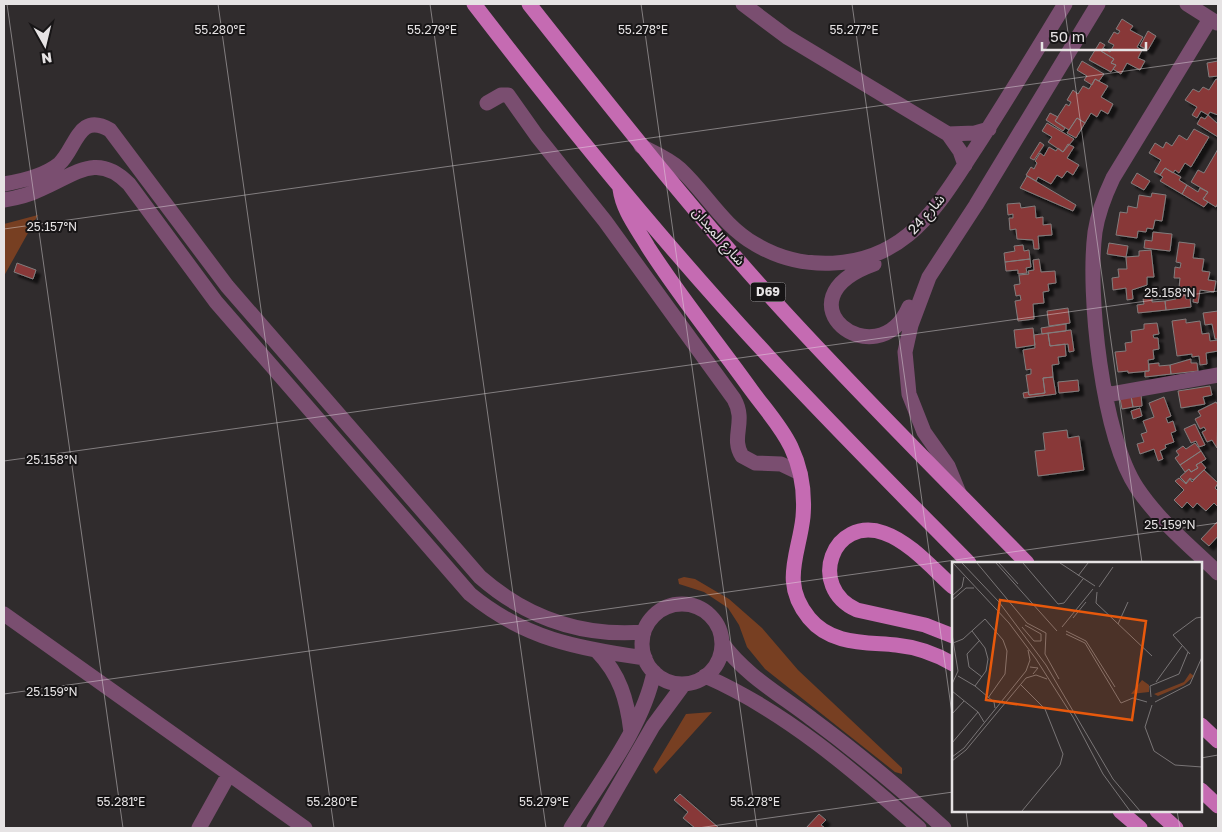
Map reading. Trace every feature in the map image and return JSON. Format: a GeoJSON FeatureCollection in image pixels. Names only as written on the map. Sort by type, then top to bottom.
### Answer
{"type":"FeatureCollection","features":[{"type":"Feature","properties":{"kind":"main road"},"geometry":{"type":"LineString","coordinates":[[474,4],[619,186],[769,357],[968,562]]}},
{"type":"Feature","properties":{"kind":"main road","name":"شارع الميدان"},"geometry":{"type":"LineString","coordinates":[[529,4],[641,146],[782,309],[860,394],[1025,562]]}},
{"type":"Feature","properties":{"kind":"main road"},"geometry":{"type":"LineString","coordinates":[[619,186],[627,213],[682,299],[740,374],[789,442],[800,473],[804,500],[803,518],[792,562],[792,574],[797,597],[810,619],[820,628],[843,640],[913,648],[952,664]]}},
{"type":"Feature","properties":{"kind":"main road"},"geometry":{"type":"LineString","coordinates":[[952,586],[905,545],[886,533],[875,531],[865,530],[846,538],[834,551],[829,568],[832,586],[836,594],[849,606],[857,610],[925,625],[952,636]]}},
{"type":"Feature","properties":{"kind":"main road"},"geometry":{"type":"LineString","coordinates":[[1202,726],[1218,741]]}},
{"type":"Feature","properties":{"kind":"main road"},"geometry":{"type":"LineString","coordinates":[[1202,791],[1218,806]]}},
{"type":"Feature","properties":{"kind":"main road"},"geometry":{"type":"LineString","coordinates":[[1121,812],[1140,828]]}},
{"type":"Feature","properties":{"kind":"main road"},"geometry":{"type":"LineString","coordinates":[[1158,812],[1176,828]]}},
{"type":"Feature","properties":{"kind":"street"},"geometry":{"type":"LineString","coordinates":[[744,4],[786,37],[948,134],[960,151],[965,165]]}},
{"type":"Feature","properties":{"kind":"street","name":"شارع 24"},"geometry":{"type":"LineString","coordinates":[[641,146],[675,165],[729,225],[748,240],[770,252],[801,262],[829,264],[858,260],[890,247],[923,222],[989,129],[1065,4]]}},
{"type":"Feature","properties":{"kind":"street"},"geometry":{"type":"LineString","coordinates":[[890,247],[880,261],[856,270],[839,283],[831,305],[833,315],[841,327],[860,337],[891,330],[902,322],[918,289],[929,277],[976,205],[1098,4]]}},
{"type":"Feature","properties":{"kind":"street"},"geometry":{"type":"LineString","coordinates":[[1187,4],[1214,22],[1113,178],[1101,205],[1096,229],[1093,282],[1106,395],[1118,447],[1137,488],[1166,523],[1218,573]]}},
{"type":"Feature","properties":{"kind":"street"},"geometry":{"type":"LineString","coordinates":[[487,103],[501,94],[508,95],[537,136],[605,220],[734,399],[740,412],[740,426],[737,439],[742,456],[755,464],[791,467],[800,473]]}},
{"type":"Feature","properties":{"kind":"street"},"geometry":{"type":"LineString","coordinates":[[4,184],[46,172],[66,156],[75,137],[82,130],[96,126],[110,130],[227,286],[468,566],[492,588],[519,606],[560,624],[596,632],[644,632]]}},
{"type":"Feature","properties":{"kind":"street"},"geometry":{"type":"LineString","coordinates":[[948,134],[975,133],[989,129]]}},
{"type":"Feature","properties":{"kind":"street"},"geometry":{"type":"LineString","coordinates":[[4,175],[66,156]]}},
{"type":"Feature","properties":{"kind":"street"},"geometry":{"type":"LineString","coordinates":[[4,200],[27,195],[84,168],[106,167],[119,174],[235,324],[470,594],[502,618],[520,628],[557,642],[597,651],[645,658]]}},
{"type":"Feature","properties":{"kind":"street"},"geometry":{"type":"LineString","coordinates":[[4,209],[31,202],[53,184]]}},
{"type":"Feature","properties":{"kind":"street"},"geometry":{"type":"LineString","coordinates":[[929,277],[909,331],[905,352],[906,373],[915,413],[924,432],[948,466],[959,494]]}},
{"type":"Feature","properties":{"kind":"street"},"geometry":{"type":"LineString","coordinates":[[1106,395],[1218,374]]}},
{"type":"Feature","properties":{"kind":"street"},"geometry":{"type":"LineString","coordinates":[[771,464],[789,442]]}},
{"type":"Feature","properties":{"kind":"street"},"geometry":{"type":"LineString","coordinates":[[684,604],[708,613],[718,627],[722,643],[720,658],[705,676],[684,684],[671,682],[654,672],[645,658],[643,650],[644,632],[648,624],[659,612],[684,604]]}},
{"type":"Feature","properties":{"kind":"street"},"geometry":{"type":"LineString","coordinates":[[4,614],[305,828]]}},
{"type":"Feature","properties":{"kind":"street"},"geometry":{"type":"LineString","coordinates":[[722,643],[750,674],[842,742],[896,785],[944,828]]}},
{"type":"Feature","properties":{"kind":"street"},"geometry":{"type":"LineString","coordinates":[[597,651],[607,662],[622,686],[626,699],[630,732]]}},
{"type":"Feature","properties":{"kind":"street"},"geometry":{"type":"LineString","coordinates":[[571,828],[630,732],[648,695],[654,672]]}},
{"type":"Feature","properties":{"kind":"street"},"geometry":{"type":"LineString","coordinates":[[705,676],[745,695],[782,718],[919,828]]}},
{"type":"Feature","properties":{"kind":"street"},"geometry":{"type":"LineString","coordinates":[[594,828],[653,726],[684,684]]}},
{"type":"Feature","properties":{"kind":"street"},"geometry":{"type":"LineString","coordinates":[[199,828],[230,774]]}},
{"type":"Feature","properties":{"kind":"shaded area"},"geometry":{"type":"Polygon","coordinates":[[[38,215],[4,276],[4,224],[38,215]]]}},
{"type":"Feature","properties":{"kind":"shaded area"},"geometry":{"type":"Polygon","coordinates":[[[684,577],[695,579],[729,599],[762,628],[798,670],[902,768],[902,774],[895,772],[765,669],[747,647],[739,625],[728,608],[704,592],[679,584],[678,579],[684,577]]]}},
{"type":"Feature","properties":{"kind":"shaded area"},"geometry":{"type":"Polygon","coordinates":[[[712,712],[656,774],[653,769],[686,714],[712,712]]]}},
{"type":"Feature","properties":{"kind":"building"},"geometry":{"type":"Polygon","coordinates":[[[1122,19],[1133,26],[1130,30],[1143,37],[1137,47],[1142,50],[1138,58],[1145,61],[1140,70],[1127,63],[1121,74],[1113,69],[1116,65],[1111,63],[1114,59],[1101,51],[1103,48],[1110,52],[1114,45],[1108,42],[1114,32],[1118,34],[1120,31],[1116,29],[1122,19]]]}},
{"type":"Feature","properties":{"kind":"building"},"geometry":{"type":"Polygon","coordinates":[[[1148,31],[1156,36],[1148,50],[1140,46],[1148,31]]]}},
{"type":"Feature","properties":{"kind":"building"},"geometry":{"type":"Polygon","coordinates":[[[1100,42],[1105,45],[1101,51],[1114,59],[1111,63],[1116,65],[1111,72],[1089,60],[1100,42]]]}},
{"type":"Feature","properties":{"kind":"building"},"geometry":{"type":"Polygon","coordinates":[[[1082,61],[1104,74],[1099,81],[1095,79],[1092,85],[1084,80],[1087,76],[1077,70],[1082,61]]]}},
{"type":"Feature","properties":{"kind":"building"},"geometry":{"type":"Polygon","coordinates":[[[1218,61],[1218,76],[1209,77],[1207,63],[1218,61]]]}},
{"type":"Feature","properties":{"kind":"building"},"geometry":{"type":"Polygon","coordinates":[[[1095,79],[1108,86],[1101,97],[1113,104],[1108,114],[1101,110],[1097,117],[1091,113],[1085,123],[1077,118],[1069,130],[1055,121],[1066,104],[1069,106],[1071,102],[1067,100],[1073,90],[1078,94],[1083,86],[1089,89],[1095,79]]]}},
{"type":"Feature","properties":{"kind":"building"},"geometry":{"type":"Polygon","coordinates":[[[1216,79],[1218,80],[1218,115],[1210,112],[1208,115],[1201,111],[1197,118],[1192,115],[1197,107],[1185,100],[1193,89],[1199,92],[1203,87],[1209,90],[1216,79]]]}},
{"type":"Feature","properties":{"kind":"building"},"geometry":{"type":"Polygon","coordinates":[[[1050,113],[1058,117],[1055,121],[1065,128],[1063,131],[1046,120],[1050,113]]]}},
{"type":"Feature","properties":{"kind":"building"},"geometry":{"type":"Polygon","coordinates":[[[1208,115],[1218,124],[1218,137],[1197,124],[1201,117],[1205,119],[1208,115]]]}},
{"type":"Feature","properties":{"kind":"building"},"geometry":{"type":"Polygon","coordinates":[[[1077,118],[1085,123],[1076,138],[1067,133],[1077,118]]]}},
{"type":"Feature","properties":{"kind":"building"},"geometry":{"type":"Polygon","coordinates":[[[1047,123],[1074,139],[1063,152],[1048,142],[1052,137],[1042,131],[1047,123]]]}},
{"type":"Feature","properties":{"kind":"building"},"geometry":{"type":"Polygon","coordinates":[[[1194,129],[1209,137],[1191,167],[1185,163],[1179,173],[1175,170],[1173,173],[1165,168],[1160,175],[1154,172],[1161,160],[1149,153],[1155,143],[1163,148],[1166,142],[1172,146],[1179,135],[1187,140],[1194,129]]]}},
{"type":"Feature","properties":{"kind":"building"},"geometry":{"type":"Polygon","coordinates":[[[1040,142],[1044,145],[1034,160],[1030,158],[1040,142]]]}},
{"type":"Feature","properties":{"kind":"building"},"geometry":{"type":"Polygon","coordinates":[[[1068,144],[1074,147],[1067,158],[1079,165],[1073,175],[1067,171],[1062,178],[1057,175],[1051,184],[1038,177],[1036,181],[1026,175],[1031,167],[1034,169],[1037,163],[1035,161],[1040,153],[1044,156],[1049,147],[1056,151],[1058,148],[1063,152],[1068,144]]]}},
{"type":"Feature","properties":{"kind":"building"},"geometry":{"type":"Polygon","coordinates":[[[1218,149],[1218,203],[1216,207],[1203,199],[1208,192],[1191,182],[1198,170],[1204,173],[1218,149]]]}},
{"type":"Feature","properties":{"kind":"building"},"geometry":{"type":"Polygon","coordinates":[[[1165,168],[1181,177],[1179,180],[1187,185],[1182,194],[1160,181],[1163,177],[1160,175],[1165,168]]]}},
{"type":"Feature","properties":{"kind":"building"},"geometry":{"type":"Polygon","coordinates":[[[1137,173],[1150,181],[1144,190],[1131,183],[1137,173]]]}},
{"type":"Feature","properties":{"kind":"building"},"geometry":{"type":"Polygon","coordinates":[[[1027,176],[1076,205],[1073,211],[1020,188],[1027,176]]]}},
{"type":"Feature","properties":{"kind":"building"},"geometry":{"type":"Polygon","coordinates":[[[1187,185],[1198,192],[1200,188],[1208,192],[1203,199],[1208,202],[1204,207],[1182,194],[1187,185]]]}},
{"type":"Feature","properties":{"kind":"building"},"geometry":{"type":"Polygon","coordinates":[[[1152,193],[1166,195],[1162,221],[1155,220],[1153,229],[1147,228],[1146,232],[1138,231],[1137,238],[1116,235],[1120,212],[1127,213],[1128,206],[1137,208],[1139,195],[1151,197],[1152,193]]]}},
{"type":"Feature","properties":{"kind":"building"},"geometry":{"type":"Polygon","coordinates":[[[1020,203],[1021,208],[1035,206],[1036,218],[1043,217],[1043,225],[1051,224],[1052,235],[1038,236],[1039,249],[1034,249],[1033,240],[1017,239],[1016,229],[1010,230],[1009,218],[1013,218],[1013,214],[1008,215],[1007,204],[1020,203]]]}},
{"type":"Feature","properties":{"kind":"building"},"geometry":{"type":"Polygon","coordinates":[[[1153,232],[1172,234],[1170,251],[1144,248],[1145,240],[1152,241],[1153,232]]]}},
{"type":"Feature","properties":{"kind":"building"},"geometry":{"type":"Polygon","coordinates":[[[1179,242],[1195,244],[1193,258],[1204,259],[1202,271],[1210,272],[1208,280],[1216,281],[1214,292],[1200,290],[1198,303],[1193,302],[1194,293],[1188,292],[1188,289],[1179,288],[1180,278],[1174,278],[1175,267],[1180,268],[1181,263],[1176,262],[1179,242]]]}},
{"type":"Feature","properties":{"kind":"building"},"geometry":{"type":"Polygon","coordinates":[[[1109,243],[1128,246],[1126,257],[1107,254],[1109,243]]]}},
{"type":"Feature","properties":{"kind":"building"},"geometry":{"type":"Polygon","coordinates":[[[1023,245],[1024,251],[1029,250],[1030,259],[1005,262],[1004,253],[1015,251],[1014,246],[1023,245]]]}},
{"type":"Feature","properties":{"kind":"building"},"geometry":{"type":"Polygon","coordinates":[[[1151,250],[1154,277],[1147,277],[1147,285],[1132,290],[1133,299],[1127,300],[1126,288],[1113,290],[1112,278],[1119,277],[1118,269],[1127,269],[1126,257],[1139,256],[1139,251],[1151,250]]]}},
{"type":"Feature","properties":{"kind":"building"},"geometry":{"type":"Polygon","coordinates":[[[1030,259],[1031,267],[1026,268],[1027,273],[1018,274],[1018,270],[1006,271],[1005,262],[1030,259]]]}},
{"type":"Feature","properties":{"kind":"building"},"geometry":{"type":"Polygon","coordinates":[[[1039,259],[1041,272],[1055,271],[1056,283],[1048,284],[1049,291],[1043,292],[1044,303],[1033,304],[1034,319],[1018,321],[1015,301],[1021,300],[1020,295],[1016,296],[1014,285],[1020,284],[1019,275],[1029,274],[1028,271],[1034,270],[1033,260],[1039,259]]]}},
{"type":"Feature","properties":{"kind":"building"},"geometry":{"type":"Polygon","coordinates":[[[17,263],[36,270],[33,279],[14,272],[17,263]]]}},
{"type":"Feature","properties":{"kind":"building"},"geometry":{"type":"Polygon","coordinates":[[[1185,294],[1186,299],[1190,298],[1191,307],[1166,310],[1165,301],[1176,299],[1175,295],[1185,294]]]}},
{"type":"Feature","properties":{"kind":"building"},"geometry":{"type":"Polygon","coordinates":[[[1152,298],[1152,302],[1165,301],[1166,310],[1138,313],[1137,305],[1144,304],[1143,299],[1152,298]]]}},
{"type":"Feature","properties":{"kind":"building"},"geometry":{"type":"Polygon","coordinates":[[[1068,308],[1070,323],[1049,326],[1047,311],[1068,308]]]}},
{"type":"Feature","properties":{"kind":"building"},"geometry":{"type":"Polygon","coordinates":[[[1218,311],[1218,339],[1215,339],[1212,324],[1205,325],[1203,313],[1218,311]]]}},
{"type":"Feature","properties":{"kind":"building"},"geometry":{"type":"Polygon","coordinates":[[[1186,319],[1186,323],[1200,321],[1202,334],[1209,333],[1210,341],[1218,340],[1218,351],[1206,353],[1207,364],[1200,365],[1199,356],[1192,357],[1192,354],[1177,356],[1172,321],[1186,319]]]}},
{"type":"Feature","properties":{"kind":"building"},"geometry":{"type":"Polygon","coordinates":[[[1157,323],[1159,334],[1153,335],[1154,338],[1158,338],[1159,349],[1153,350],[1154,359],[1148,360],[1149,371],[1118,372],[1115,352],[1126,351],[1125,343],[1132,342],[1131,331],[1144,329],[1144,324],[1157,323]]]}},
{"type":"Feature","properties":{"kind":"building"},"geometry":{"type":"Polygon","coordinates":[[[1066,324],[1066,331],[1042,334],[1041,328],[1066,324]]]}},
{"type":"Feature","properties":{"kind":"building"},"geometry":{"type":"Polygon","coordinates":[[[1033,328],[1035,345],[1016,348],[1014,330],[1033,328]]]}},
{"type":"Feature","properties":{"kind":"building"},"geometry":{"type":"Polygon","coordinates":[[[1071,330],[1074,351],[1069,352],[1068,344],[1050,346],[1048,333],[1071,330]]]}},
{"type":"Feature","properties":{"kind":"building"},"geometry":{"type":"Polygon","coordinates":[[[1048,333],[1050,346],[1065,344],[1066,356],[1058,357],[1059,364],[1052,365],[1053,377],[1043,378],[1045,393],[1029,395],[1026,375],[1031,374],[1031,369],[1026,370],[1023,350],[1035,348],[1034,335],[1048,333]]]}},
{"type":"Feature","properties":{"kind":"building"},"geometry":{"type":"Polygon","coordinates":[[[1191,359],[1191,363],[1197,363],[1198,371],[1171,374],[1170,365],[1191,359]]]}},
{"type":"Feature","properties":{"kind":"building"},"geometry":{"type":"Polygon","coordinates":[[[1159,363],[1159,366],[1170,365],[1171,374],[1145,377],[1145,371],[1149,371],[1149,364],[1159,363]]]}},
{"type":"Feature","properties":{"kind":"building"},"geometry":{"type":"Polygon","coordinates":[[[1053,377],[1056,394],[1024,398],[1023,393],[1028,392],[1029,395],[1045,393],[1043,378],[1053,377]]]}},
{"type":"Feature","properties":{"kind":"building"},"geometry":{"type":"Polygon","coordinates":[[[1078,380],[1079,391],[1059,393],[1058,382],[1078,380]]]}},
{"type":"Feature","properties":{"kind":"building"},"geometry":{"type":"Polygon","coordinates":[[[1210,386],[1212,395],[1203,397],[1205,404],[1181,408],[1178,391],[1210,386]]]}},
{"type":"Feature","properties":{"kind":"building"},"geometry":{"type":"Polygon","coordinates":[[[1141,394],[1142,406],[1133,407],[1131,396],[1141,394]]]}},
{"type":"Feature","properties":{"kind":"building"},"geometry":{"type":"Polygon","coordinates":[[[1131,396],[1133,407],[1122,409],[1120,398],[1131,396]]]}},
{"type":"Feature","properties":{"kind":"building"},"geometry":{"type":"Polygon","coordinates":[[[1164,397],[1171,416],[1166,418],[1168,423],[1173,421],[1176,431],[1171,433],[1174,442],[1165,445],[1166,448],[1160,451],[1163,459],[1158,461],[1154,449],[1140,454],[1137,444],[1144,442],[1141,434],[1147,432],[1143,421],[1154,417],[1149,403],[1164,397]]]}},
{"type":"Feature","properties":{"kind":"building"},"geometry":{"type":"Polygon","coordinates":[[[1216,402],[1218,405],[1217,448],[1212,440],[1207,442],[1202,432],[1206,430],[1204,427],[1200,429],[1195,419],[1201,416],[1198,411],[1216,402]]]}},
{"type":"Feature","properties":{"kind":"building"},"geometry":{"type":"Polygon","coordinates":[[[1140,408],[1142,416],[1133,419],[1131,411],[1140,408]]]}},
{"type":"Feature","properties":{"kind":"building"},"geometry":{"type":"Polygon","coordinates":[[[1195,424],[1205,445],[1199,447],[1196,441],[1191,443],[1184,429],[1195,424]]]}},
{"type":"Feature","properties":{"kind":"building"},"geometry":{"type":"Polygon","coordinates":[[[1067,430],[1068,438],[1079,436],[1084,470],[1038,476],[1035,451],[1045,450],[1043,433],[1067,430]]]}},
{"type":"Feature","properties":{"kind":"building"},"geometry":{"type":"Polygon","coordinates":[[[1195,443],[1201,451],[1180,465],[1175,458],[1179,455],[1176,451],[1183,446],[1186,449],[1195,443]]]}},
{"type":"Feature","properties":{"kind":"building"},"geometry":{"type":"Polygon","coordinates":[[[1201,451],[1206,459],[1196,465],[1198,468],[1191,472],[1189,469],[1185,472],[1180,465],[1201,451]]]}},
{"type":"Feature","properties":{"kind":"building"},"geometry":{"type":"Polygon","coordinates":[[[1201,462],[1206,468],[1193,480],[1190,478],[1186,483],[1180,477],[1189,469],[1191,472],[1198,468],[1196,465],[1201,462]]]}},
{"type":"Feature","properties":{"kind":"building"},"geometry":{"type":"Polygon","coordinates":[[[1204,470],[1218,483],[1215,488],[1218,491],[1218,507],[1214,503],[1206,511],[1197,503],[1193,508],[1187,502],[1182,508],[1174,500],[1184,490],[1175,481],[1179,478],[1186,484],[1190,479],[1192,482],[1204,470]]]}},
{"type":"Feature","properties":{"kind":"building"},"geometry":{"type":"Polygon","coordinates":[[[1218,521],[1218,536],[1209,546],[1201,539],[1218,521]]]}},
{"type":"Feature","properties":{"kind":"building"},"geometry":{"type":"Polygon","coordinates":[[[680,794],[719,828],[695,828],[683,818],[688,812],[674,800],[680,794]]]}},
{"type":"Feature","properties":{"kind":"building"},"geometry":{"type":"Polygon","coordinates":[[[819,814],[826,820],[821,825],[825,828],[806,828],[819,814]]]}}]}
